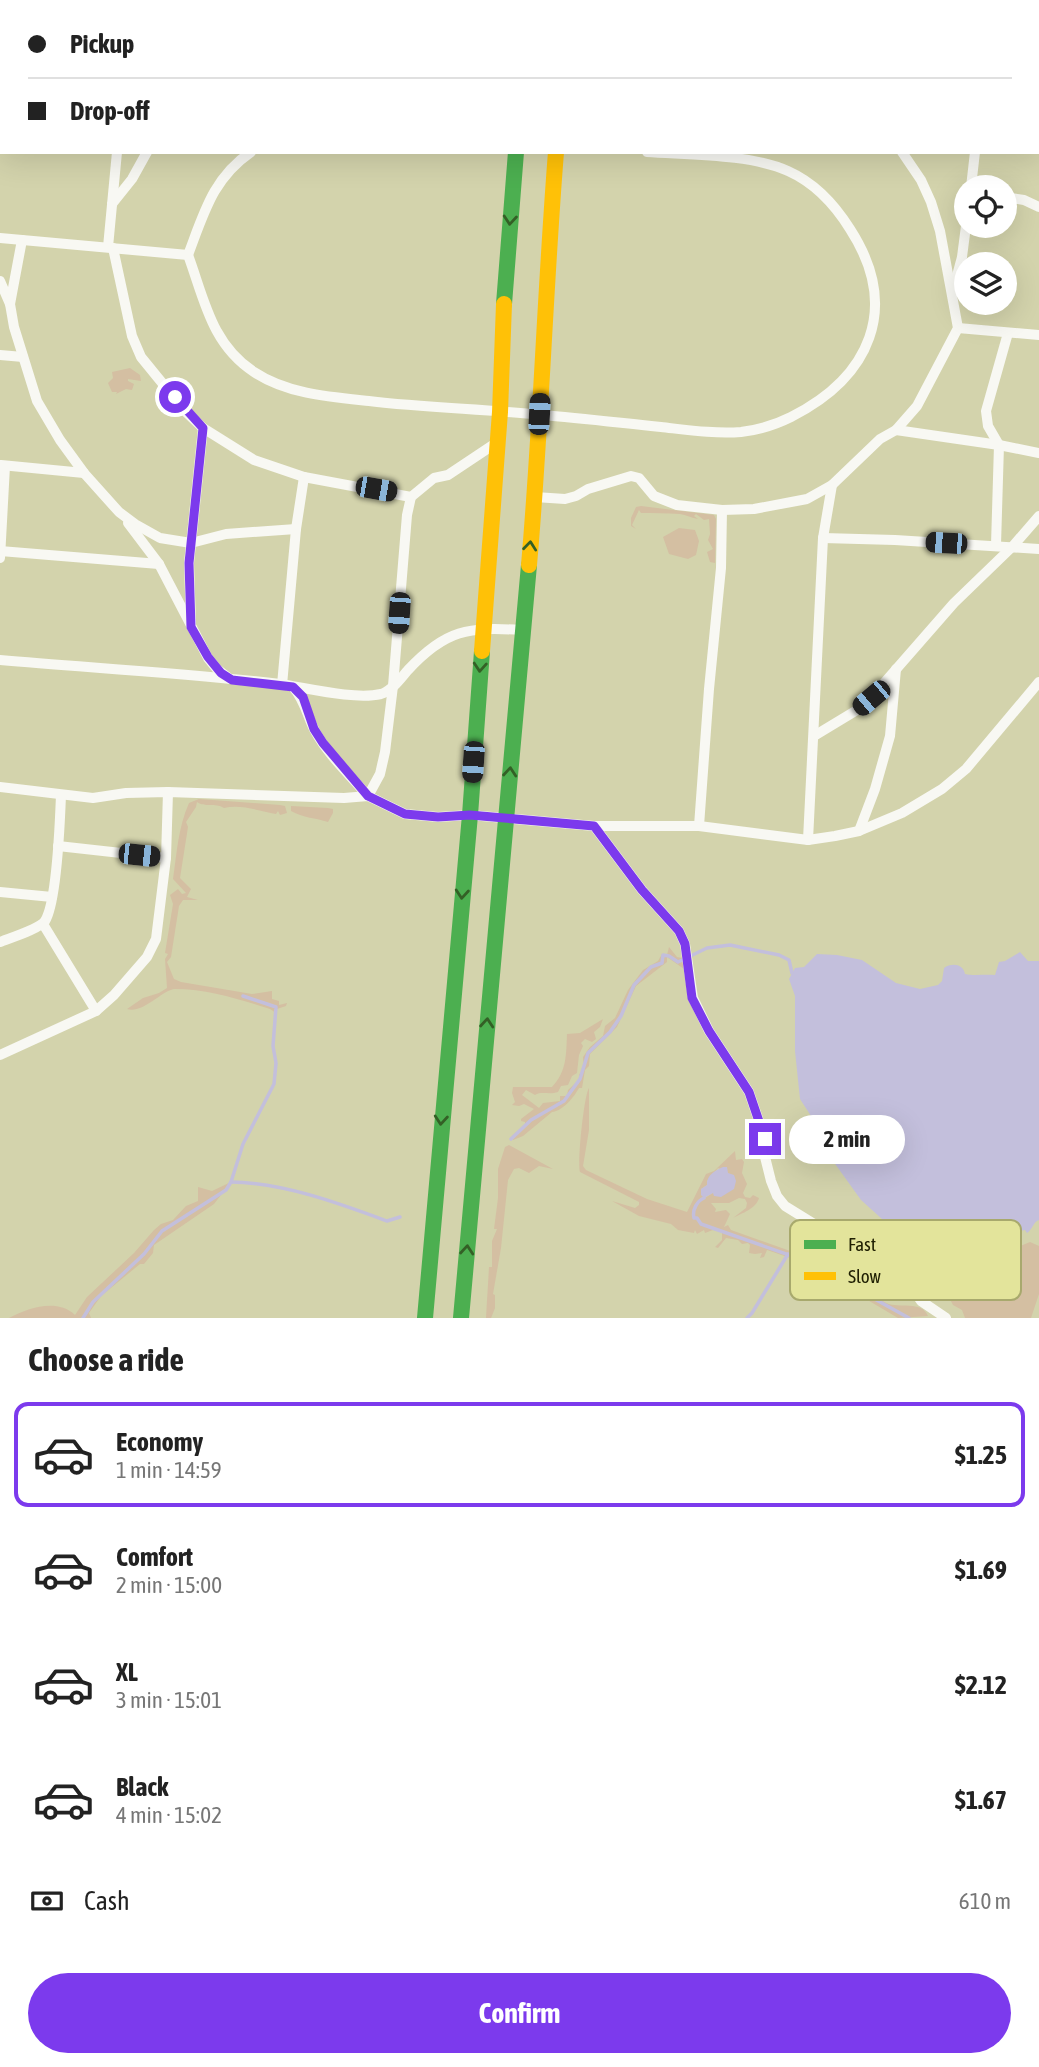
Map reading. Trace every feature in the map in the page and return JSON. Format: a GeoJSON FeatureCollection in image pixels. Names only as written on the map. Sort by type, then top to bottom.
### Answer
{"type":"FeatureCollection","features":[{"type":"Feature","properties":{"kind":"main road"},"geometry":{"type":"LineString","coordinates":[[425,1318],[470,815],[500,412],[505,269],[516,154]]}},
{"type":"Feature","properties":{"kind":"main road"},"geometry":{"type":"LineString","coordinates":[[461,1318],[535,497],[546,274],[556,154]]}},
{"type":"Feature","properties":{"kind":"street"},"geometry":{"type":"LineString","coordinates":[[117,154],[111,248],[132,336],[141,357],[185,411],[203,428],[254,460],[304,477],[411,497]]}},
{"type":"Feature","properties":{"kind":"street"},"geometry":{"type":"LineString","coordinates":[[112,204],[132,179],[146,154]]}},
{"type":"Feature","properties":{"kind":"street"},"geometry":{"type":"LineString","coordinates":[[248,154],[237,162],[215,188],[188,254],[209,318],[220,341],[254,372],[291,389],[330,397],[539,414],[700,431],[740,432],[766,428],[792,416],[833,390],[848,376],[865,350],[873,329],[874,280],[863,249],[839,212],[808,181],[786,170],[761,163],[673,154]]}},
{"type":"Feature","properties":{"kind":"street"},"geometry":{"type":"LineString","coordinates":[[535,497],[565,499],[631,476],[639,478],[646,488],[662,500],[677,505],[722,510],[754,509],[792,502],[807,499],[832,485],[880,439],[896,430],[916,406],[958,328],[940,231],[931,202],[921,180],[903,154]]}},
{"type":"Feature","properties":{"kind":"street"},"geometry":{"type":"LineString","coordinates":[[972,175],[975,154]]}},
{"type":"Feature","properties":{"kind":"street"},"geometry":{"type":"LineString","coordinates":[[1017,199],[1039,207]]}},
{"type":"Feature","properties":{"kind":"street"},"geometry":{"type":"LineString","coordinates":[[0,238],[188,254]]}},
{"type":"Feature","properties":{"kind":"street"},"geometry":{"type":"LineString","coordinates":[[951,298],[964,238]]}},
{"type":"Feature","properties":{"kind":"street"},"geometry":{"type":"LineString","coordinates":[[10,304],[22,240]]}},
{"type":"Feature","properties":{"kind":"street"},"geometry":{"type":"LineString","coordinates":[[0,281],[10,304],[37,401],[60,440],[159,564],[208,657],[221,673],[232,680]]}},
{"type":"Feature","properties":{"kind":"street"},"geometry":{"type":"LineString","coordinates":[[958,328],[1039,335]]}},
{"type":"Feature","properties":{"kind":"street"},"geometry":{"type":"LineString","coordinates":[[996,545],[999,444],[988,426],[986,411],[1008,333]]}},
{"type":"Feature","properties":{"kind":"street"},"geometry":{"type":"LineString","coordinates":[[0,355],[23,356]]}},
{"type":"Feature","properties":{"kind":"street"},"geometry":{"type":"LineString","coordinates":[[191,627],[189,563],[203,428]]}},
{"type":"Feature","properties":{"kind":"street"},"geometry":{"type":"LineString","coordinates":[[896,430],[999,444],[1039,453]]}},
{"type":"Feature","properties":{"kind":"street"},"geometry":{"type":"LineString","coordinates":[[368,796],[382,765],[393,686],[407,515],[411,497],[434,478],[448,475],[496,443]]}},
{"type":"Feature","properties":{"kind":"street"},"geometry":{"type":"LineString","coordinates":[[84,472],[3,465],[1,553],[159,564]]}},
{"type":"Feature","properties":{"kind":"street"},"geometry":{"type":"LineString","coordinates":[[282,685],[296,529],[304,477]]}},
{"type":"Feature","properties":{"kind":"street"},"geometry":{"type":"LineString","coordinates":[[808,840],[823,538],[832,485]]}},
{"type":"Feature","properties":{"kind":"street"},"geometry":{"type":"LineString","coordinates":[[699,826],[721,568],[722,510]]}},
{"type":"Feature","properties":{"kind":"street"},"geometry":{"type":"LineString","coordinates":[[119,512],[160,538],[191,543],[226,534],[296,529]]}},
{"type":"Feature","properties":{"kind":"street"},"geometry":{"type":"LineString","coordinates":[[814,736],[857,710],[871,698],[954,603],[1013,546],[1039,516]]}},
{"type":"Feature","properties":{"kind":"street"},"geometry":{"type":"LineString","coordinates":[[823,538],[1039,549]]}},
{"type":"Feature","properties":{"kind":"street"},"geometry":{"type":"LineString","coordinates":[[0,660],[232,680],[359,695],[382,694],[426,651],[448,637],[482,628],[522,631]]}},
{"type":"Feature","properties":{"kind":"street"},"geometry":{"type":"LineString","coordinates":[[859,831],[875,789],[890,736],[896,668]]}},
{"type":"Feature","properties":{"kind":"street"},"geometry":{"type":"LineString","coordinates":[[293,687],[303,697],[314,729],[323,743],[368,796],[405,814],[438,817],[470,815],[594,826],[699,826],[808,840],[859,831],[902,813],[942,789],[966,769],[1039,682]]}},
{"type":"Feature","properties":{"kind":"street"},"geometry":{"type":"LineString","coordinates":[[0,787],[93,798],[126,793],[168,792],[344,798],[368,796]]}},
{"type":"Feature","properties":{"kind":"street"},"geometry":{"type":"LineString","coordinates":[[0,1055],[96,1011],[114,995],[147,957],[156,939],[166,858],[168,792]]}},
{"type":"Feature","properties":{"kind":"street"},"geometry":{"type":"LineString","coordinates":[[0,942],[43,924],[52,897],[61,795]]}},
{"type":"Feature","properties":{"kind":"street"},"geometry":{"type":"LineString","coordinates":[[594,826],[642,890],[679,931],[685,944],[692,998],[709,1031],[749,1092],[765,1139],[764,1153],[777,1196],[785,1206],[808,1220]]}},
{"type":"Feature","properties":{"kind":"street"},"geometry":{"type":"LineString","coordinates":[[58,846],[166,858]]}},
{"type":"Feature","properties":{"kind":"street"},"geometry":{"type":"LineString","coordinates":[[0,892],[52,897]]}},
{"type":"Feature","properties":{"kind":"street"},"geometry":{"type":"LineString","coordinates":[[43,924],[96,1011]]}},
{"type":"Feature","properties":{"kind":"street"},"geometry":{"type":"LineString","coordinates":[[920,1300],[946,1318]]}},
{"type":"Feature","properties":{"kind":"shaded area"},"geometry":{"type":"Polygon","coordinates":[[[130,368],[140,375],[141,381],[128,379],[134,384],[132,390],[126,389],[116,394],[117,392],[112,392],[108,383],[113,378],[112,372],[130,368]]]}},
{"type":"Feature","properties":{"kind":"shaded area"},"geometry":{"type":"Polygon","coordinates":[[[636,507],[714,515],[715,563],[710,562],[707,552],[713,549],[708,540],[709,519],[704,520],[696,514],[694,516],[698,519],[680,514],[641,513],[639,510],[632,525],[636,529],[631,526],[631,518],[636,507]]]}},
{"type":"Feature","properties":{"kind":"shaded area"},"geometry":{"type":"Polygon","coordinates":[[[679,528],[695,530],[699,541],[696,555],[688,559],[669,554],[663,537],[679,528]]]}},
{"type":"Feature","properties":{"kind":"shaded area"},"geometry":{"type":"Polygon","coordinates":[[[199,799],[280,805],[285,806],[287,813],[280,815],[278,811],[276,814],[197,802],[186,822],[188,827],[180,878],[191,889],[187,897],[198,900],[183,900],[179,906],[171,957],[167,962],[174,979],[181,982],[252,994],[272,991],[272,999],[279,1001],[279,1005],[287,1003],[277,1009],[276,1013],[223,995],[175,989],[140,1008],[127,1009],[143,998],[167,988],[165,959],[168,954],[165,953],[173,904],[170,895],[178,889],[182,894],[186,893],[173,879],[178,840],[189,803],[199,799]]]}},
{"type":"Feature","properties":{"kind":"shaded area"},"geometry":{"type":"Polygon","coordinates":[[[291,806],[328,808],[333,809],[333,813],[328,822],[291,811],[291,806]]]}},
{"type":"Feature","properties":{"kind":"shaded area"},"geometry":{"type":"Polygon","coordinates":[[[669,947],[677,957],[682,958],[684,969],[667,957],[667,962],[636,986],[617,1027],[590,1054],[582,1088],[579,1088],[564,1106],[552,1112],[523,1136],[513,1140],[512,1136],[525,1124],[521,1119],[534,1109],[524,1104],[512,1105],[515,1102],[513,1087],[552,1087],[563,1069],[567,1034],[580,1033],[603,1019],[594,1032],[596,1039],[592,1042],[585,1039],[581,1043],[583,1046],[577,1073],[572,1076],[568,1085],[561,1086],[555,1093],[535,1095],[526,1090],[522,1095],[539,1108],[543,1103],[560,1101],[560,1096],[567,1096],[568,1090],[580,1079],[579,1075],[584,1068],[583,1057],[603,1036],[605,1026],[615,1018],[628,990],[643,970],[658,961],[662,954],[667,955],[669,947]]]}},
{"type":"Feature","properties":{"kind":"shaded area"},"geometry":{"type":"Polygon","coordinates":[[[1020,952],[1028,961],[1039,961],[1039,1220],[1027,1233],[1025,1230],[1021,1231],[1021,1220],[883,1220],[861,1200],[833,1161],[800,1099],[795,1051],[795,996],[789,979],[795,968],[804,967],[817,954],[862,960],[896,983],[920,989],[938,985],[942,981],[944,968],[950,965],[959,966],[965,974],[995,975],[999,962],[1020,952]]]}},
{"type":"Feature","properties":{"kind":"shaded area"},"geometry":{"type":"Polygon","coordinates":[[[589,1088],[589,1130],[583,1166],[586,1170],[647,1199],[687,1212],[706,1174],[714,1171],[735,1151],[736,1160],[742,1159],[744,1162],[742,1173],[747,1184],[743,1193],[745,1197],[750,1198],[753,1195],[759,1198],[752,1208],[733,1218],[746,1208],[745,1199],[739,1198],[729,1203],[711,1203],[716,1209],[715,1212],[726,1210],[730,1214],[724,1227],[728,1225],[731,1230],[790,1251],[790,1258],[767,1250],[764,1257],[760,1258],[762,1253],[749,1253],[748,1243],[742,1244],[738,1240],[726,1238],[718,1248],[715,1247],[722,1240],[722,1232],[713,1230],[705,1233],[704,1230],[697,1234],[695,1230],[694,1233],[678,1230],[671,1224],[639,1216],[612,1201],[635,1208],[639,1205],[639,1202],[580,1172],[583,1115],[589,1088]],[[718,1168],[707,1181],[707,1185],[701,1189],[705,1198],[714,1192],[715,1196],[728,1173],[718,1168]]]}},
{"type":"Feature","properties":{"kind":"shaded area"},"geometry":{"type":"Polygon","coordinates":[[[509,1145],[553,1169],[539,1166],[529,1173],[519,1168],[514,1169],[508,1180],[493,1294],[495,1308],[491,1318],[486,1318],[492,1241],[497,1229],[494,1229],[498,1169],[505,1147],[509,1145]]]}},
{"type":"Feature","properties":{"kind":"shaded area"},"geometry":{"type":"Polygon","coordinates":[[[727,1167],[728,1173],[734,1175],[734,1189],[721,1197],[714,1196],[713,1193],[704,1198],[701,1189],[707,1185],[712,1173],[727,1167]]]}},
{"type":"Feature","properties":{"kind":"shaded area"},"geometry":{"type":"Polygon","coordinates":[[[231,1182],[214,1204],[154,1245],[153,1253],[144,1264],[140,1264],[101,1296],[89,1313],[91,1318],[9,1318],[42,1306],[60,1307],[75,1315],[87,1297],[134,1253],[154,1230],[173,1220],[186,1206],[198,1201],[198,1187],[212,1191],[231,1182]]]}},
{"type":"Feature","properties":{"kind":"shaded area"},"geometry":{"type":"Polygon","coordinates":[[[1030,1242],[1039,1246],[1039,1294],[1031,1318],[965,1318],[962,1310],[950,1300],[1021,1300],[1021,1246],[1030,1242]]]}},
{"type":"Feature","properties":{"kind":"shaded area"},"geometry":{"type":"Polygon","coordinates":[[[868,1300],[915,1306],[925,1311],[928,1316],[898,1318],[868,1300]]]}},
{"type":"Feature","properties":{"kind":"waterway"},"geometry":{"type":"LineString","coordinates":[[511,1139],[531,1120],[564,1101],[580,1079],[588,1053],[610,1032],[621,1016],[634,985],[651,967],[662,963],[663,955],[678,962],[707,948],[730,945],[779,955],[789,960],[792,973]]}},
{"type":"Feature","properties":{"kind":"waterway"},"geometry":{"type":"LineString","coordinates":[[83,1318],[93,1302],[144,1254],[162,1231],[226,1190],[231,1182],[243,1144],[274,1084],[276,1063],[273,1046],[276,1007],[243,996]]}},
{"type":"Feature","properties":{"kind":"waterway"},"geometry":{"type":"LineString","coordinates":[[231,1182],[291,1190],[387,1221],[400,1217]]}},
{"type":"Feature","properties":{"kind":"waterway"},"geometry":{"type":"LineString","coordinates":[[704,1198],[697,1204],[694,1212],[694,1218],[701,1224],[790,1255]]}},
{"type":"Feature","properties":{"kind":"waterway"},"geometry":{"type":"LineString","coordinates":[[747,1318],[788,1254]]}},
{"type":"Feature","properties":{"kind":"waterway"},"geometry":{"type":"LineString","coordinates":[[876,1300],[909,1318]]}},
{"type":"Feature","properties":{"kind":"traffic: fast"},"geometry":{"type":"LineString","coordinates":[[504,304],[516,154]]}},
{"type":"Feature","properties":{"kind":"traffic: fast"},"geometry":{"type":"LineString","coordinates":[[461,1318],[529,565]]}},
{"type":"Feature","properties":{"kind":"traffic: fast"},"geometry":{"type":"LineString","coordinates":[[425,1318],[482,651]]}},
{"type":"Feature","properties":{"kind":"traffic: slow"},"geometry":{"type":"LineString","coordinates":[[529,565],[556,154]]}},
{"type":"Feature","properties":{"kind":"traffic: slow"},"geometry":{"type":"LineString","coordinates":[[482,651],[500,412],[504,304]]}},
{"type":"Feature","properties":{"kind":"route"},"geometry":{"type":"LineString","coordinates":[[175,397],[203,428],[189,563],[191,627],[217,669],[232,680],[293,687],[303,697],[314,729],[323,743],[368,796],[405,814],[438,817],[470,815],[594,826],[642,890],[679,931],[685,944],[692,998],[709,1031],[749,1092],[765,1139]]}}]}
